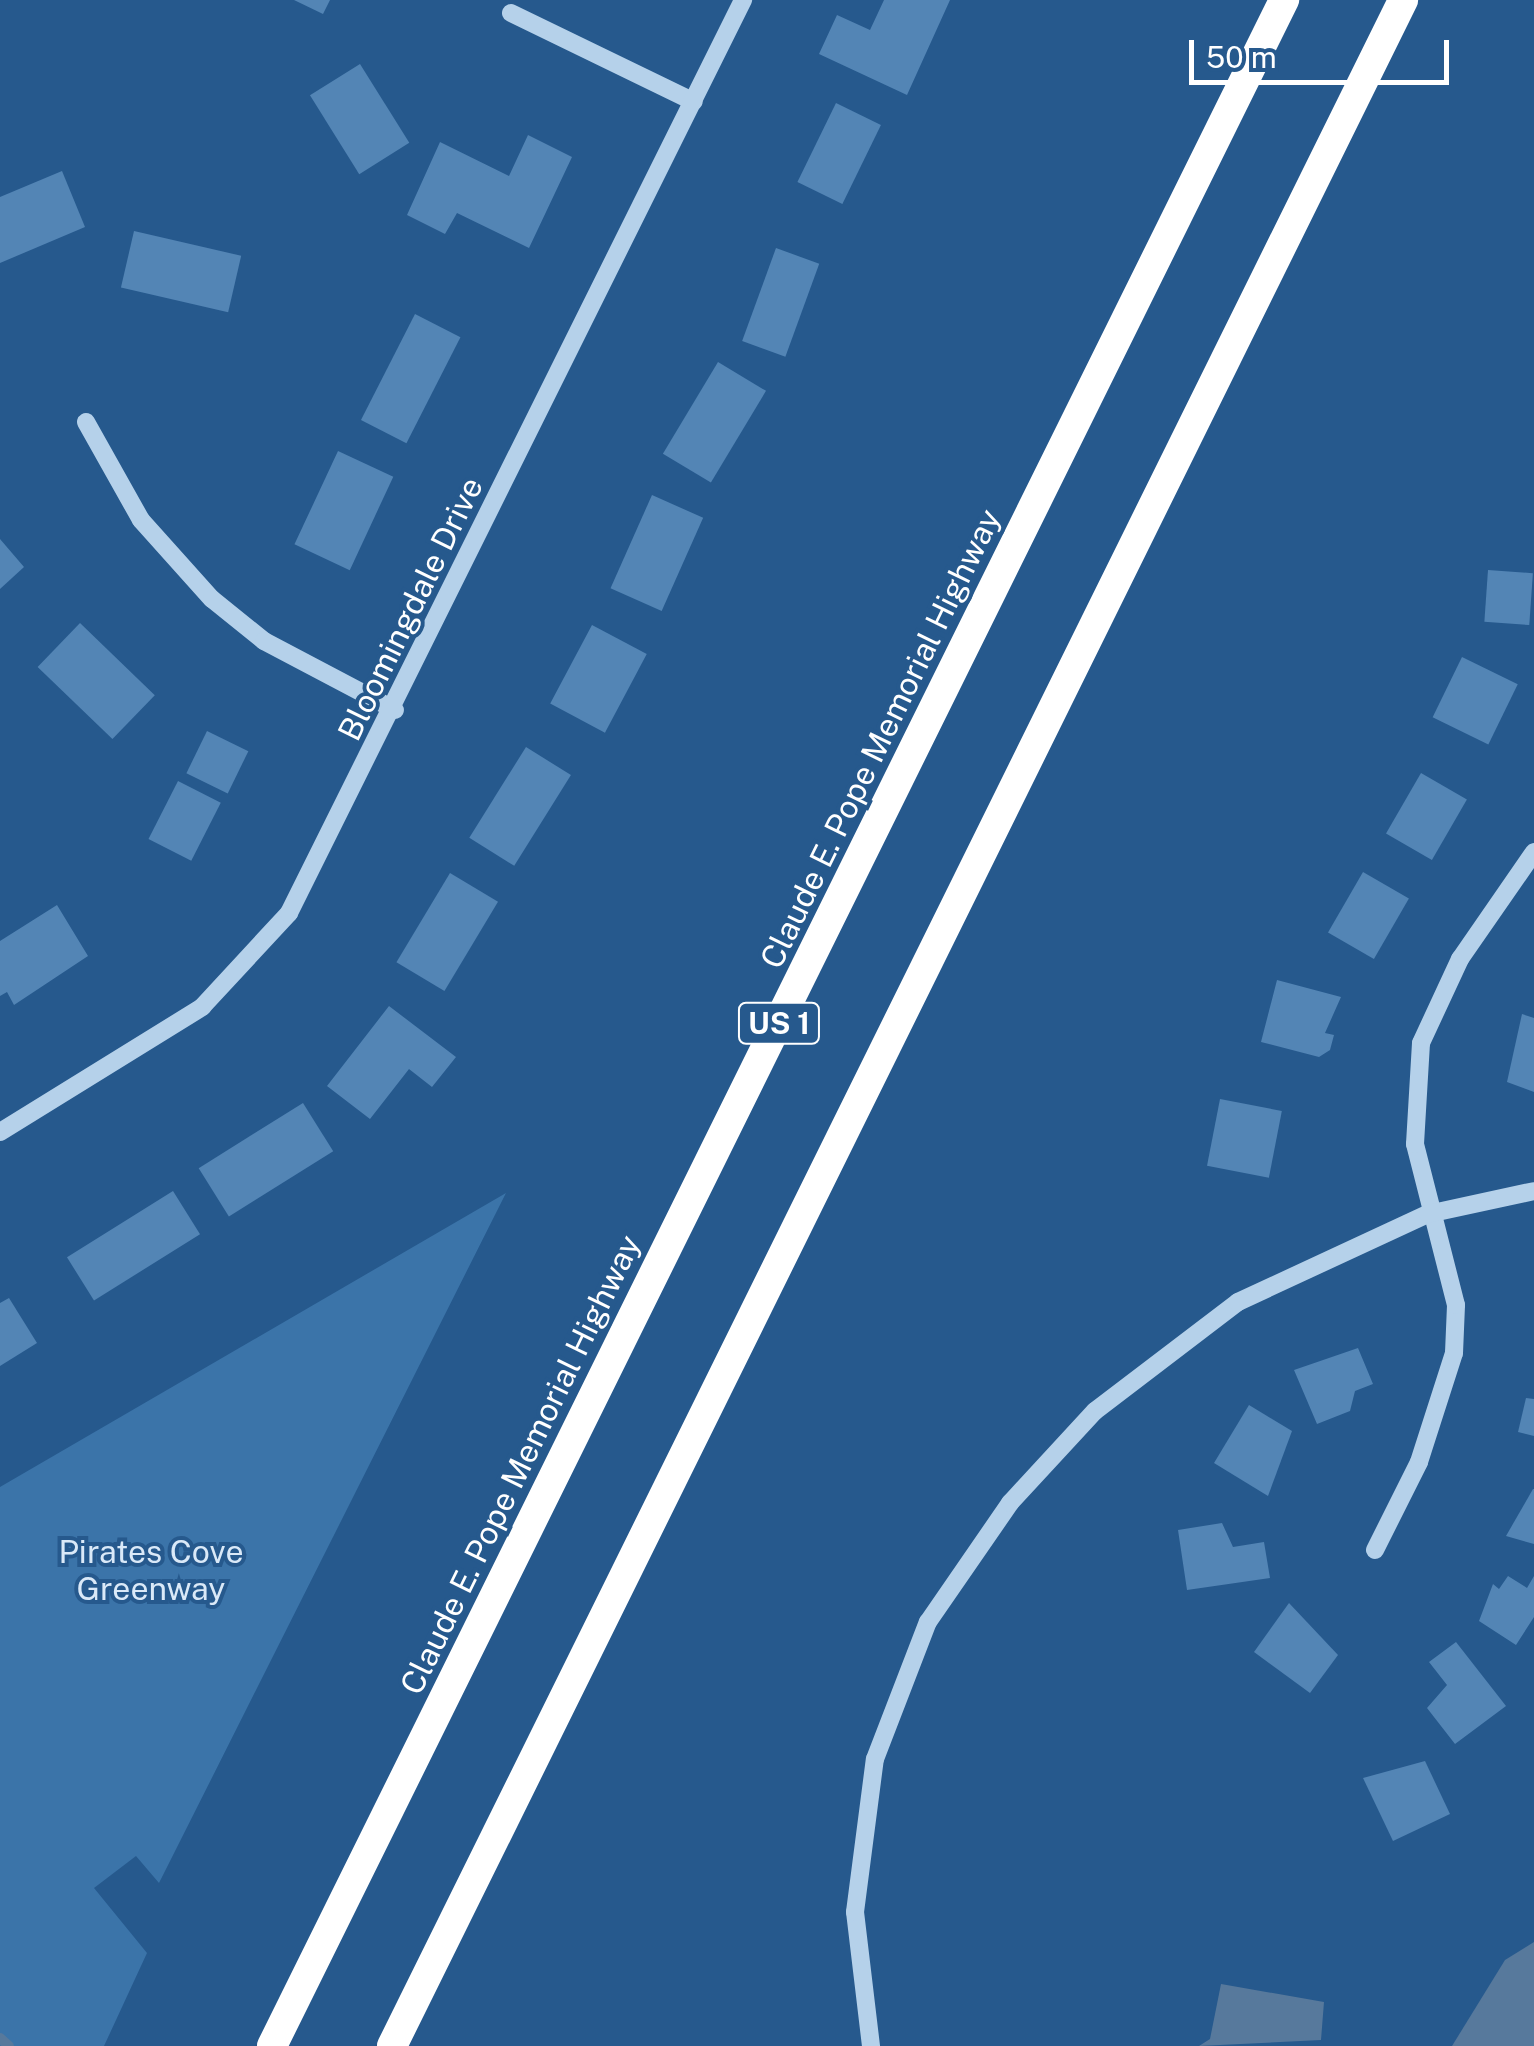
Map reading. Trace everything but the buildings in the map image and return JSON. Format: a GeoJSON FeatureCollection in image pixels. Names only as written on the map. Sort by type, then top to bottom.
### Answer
{"type":"FeatureCollection","features":[{"type":"Feature","properties":{"kind":"highway","name":"Claude E. Pope Memorial Highway"},"geometry":{"type":"LineString","coordinates":[[272,2046],[1284,0]]}},
{"type":"Feature","properties":{"kind":"highway"},"geometry":{"type":"LineString","coordinates":[[392,2046],[1403,0]]}},
{"type":"Feature","properties":{"kind":"street","name":"Bloomingdale Drive"},"geometry":{"type":"LineString","coordinates":[[0,1132],[237,976],[289,913],[395,710],[743,0]]}},
{"type":"Feature","properties":{"kind":"street"},"geometry":{"type":"LineString","coordinates":[[511,13],[694,102]]}},
{"type":"Feature","properties":{"kind":"street"},"geometry":{"type":"LineString","coordinates":[[86,422],[140,520],[212,599],[264,641],[395,710]]}},
{"type":"Feature","properties":{"kind":"street"},"geometry":{"type":"LineString","coordinates":[[1375,1550],[1420,1462],[1454,1354],[1456,1305],[1428,1214],[1412,1106],[1421,1043],[1460,959],[1534,852]]}},
{"type":"Feature","properties":{"kind":"street"},"geometry":{"type":"LineString","coordinates":[[870,2046],[855,1912],[862,1818],[897,1697],[954,1584],[1010,1502],[1170,1348],[1313,1260],[1428,1214],[1534,1191]]}},
{"type":"Feature","properties":{"kind":"green space","name":"Pirates Cove Greenway"},"geometry":{"type":"Polygon","coordinates":[[[506,1193],[159,1883],[136,1856],[94,1888],[147,1953],[104,2046],[0,2046],[0,1487],[506,1193]]]}},
{"type":"Feature","properties":{"kind":"shaded area"},"geometry":{"type":"Polygon","coordinates":[[[1534,1942],[1534,2046],[1452,2046],[1505,1960],[1534,1942]]]}},
{"type":"Feature","properties":{"kind":"shaded area"},"geometry":{"type":"Polygon","coordinates":[[[1221,1984],[1324,2002],[1321,2040],[1199,2046],[1210,2039],[1221,1984]]]}},
{"type":"Feature","properties":{"kind":"waterway"},"geometry":{"type":"LineString","coordinates":[[0,2038],[9,2046]]}}]}
